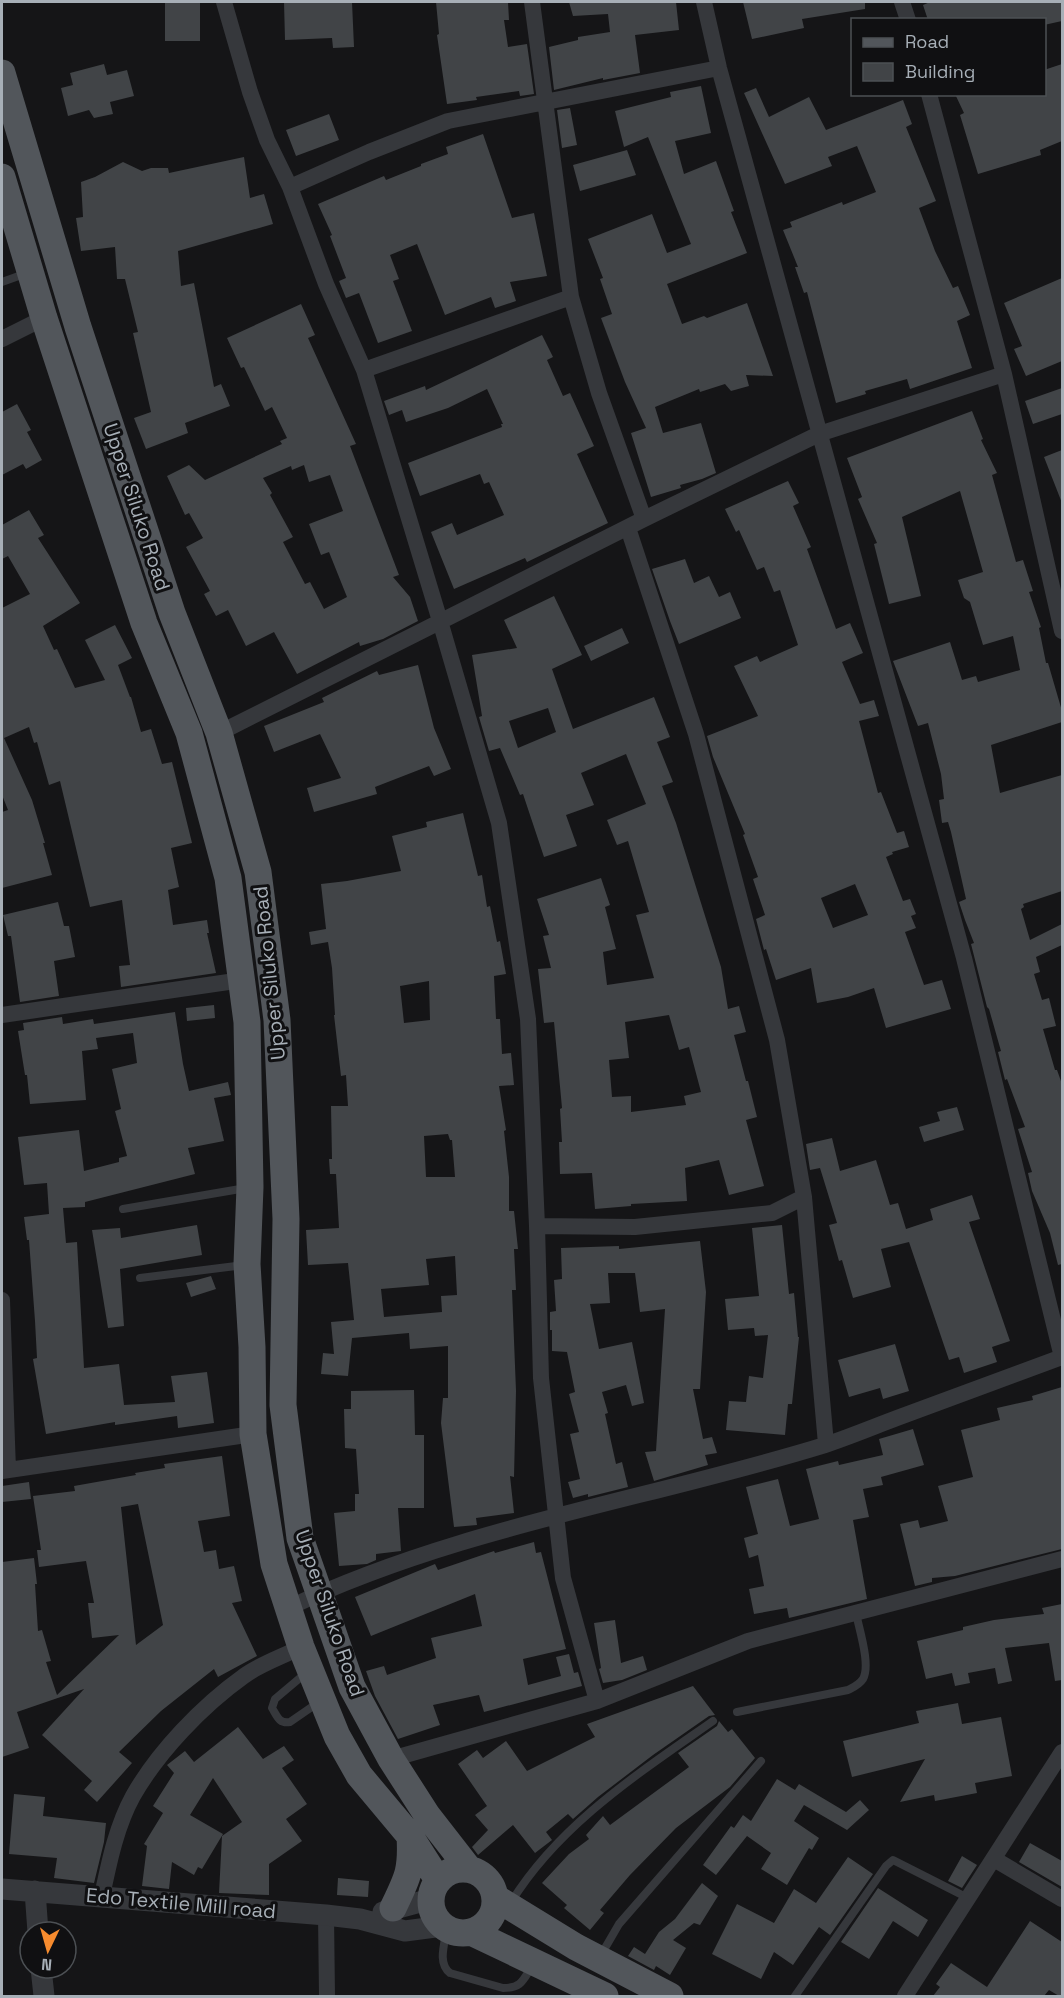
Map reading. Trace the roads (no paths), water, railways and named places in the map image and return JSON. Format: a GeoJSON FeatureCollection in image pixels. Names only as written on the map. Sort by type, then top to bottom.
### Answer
{"type":"FeatureCollection","features":[{"type":"Feature","properties":{"kind":"main road","name":"Upper Siluko Road"},"geometry":{"type":"LineString","coordinates":[[2,73],[88,360],[172,613],[219,733],[258,872],[277,1020],[286,1219],[283,1405],[300,1538],[352,1687],[391,1759],[427,1815],[469,1869]]}},
{"type":"Feature","properties":{"kind":"main road","name":"Upper Siluko Road"},"geometry":{"type":"LineString","coordinates":[[2,183],[144,623],[189,733],[228,878],[247,1022],[250,1187],[247,1264],[252,1347],[253,1434],[274,1564],[305,1658],[337,1736],[359,1775],[410,1836],[434,1889]]}},
{"type":"Feature","properties":{"kind":"main road"},"geometry":{"type":"LineString","coordinates":[[393,1908],[406,1881],[411,1863],[410,1836]]}},
{"type":"Feature","properties":{"kind":"main road"},"geometry":{"type":"LineString","coordinates":[[597,1995],[534,1962],[454,1929],[434,1914],[434,1889],[452,1870],[469,1869],[482,1874],[492,1884],[503,1902],[598,1959],[670,1996]]}},
{"type":"Feature","properties":{"kind":"main road"},"geometry":{"type":"LineString","coordinates":[[454,1929],[490,1920],[503,1902]]}},
{"type":"Feature","properties":{"kind":"street"},"geometry":{"type":"LineString","coordinates":[[224,2],[267,140],[290,187],[326,284],[364,370],[498,823],[528,1019],[541,1378],[563,1578],[597,1701]]}},
{"type":"Feature","properties":{"kind":"street"},"geometry":{"type":"LineString","coordinates":[[532,2],[571,297],[599,393],[644,519]]}},
{"type":"Feature","properties":{"kind":"street"},"geometry":{"type":"LineString","coordinates":[[288,1608],[319,1593],[424,1554],[826,1444],[1062,1357],[964,958],[719,68],[704,2]]}},
{"type":"Feature","properties":{"kind":"street"},"geometry":{"type":"LineString","coordinates":[[902,2],[907,18]]}},
{"type":"Feature","properties":{"kind":"street"},"geometry":{"type":"LineString","coordinates":[[290,187],[369,152],[448,121],[719,68]]}},
{"type":"Feature","properties":{"kind":"street"},"geometry":{"type":"LineString","coordinates":[[930,96],[1004,374],[1062,631]]}},
{"type":"Feature","properties":{"kind":"street"},"geometry":{"type":"LineString","coordinates":[[364,370],[571,297]]}},
{"type":"Feature","properties":{"kind":"street"},"geometry":{"type":"LineString","coordinates":[[2,339],[44,318]]}},
{"type":"Feature","properties":{"kind":"street"},"geometry":{"type":"LineString","coordinates":[[219,733],[644,519],[819,434],[1004,374]]}},
{"type":"Feature","properties":{"kind":"street"},"geometry":{"type":"LineString","coordinates":[[628,528],[696,734],[777,1040],[804,1197],[826,1444]]}},
{"type":"Feature","properties":{"kind":"street"},"geometry":{"type":"LineString","coordinates":[[2,1015],[242,980]]}},
{"type":"Feature","properties":{"kind":"street"},"geometry":{"type":"LineString","coordinates":[[537,1226],[635,1227],[772,1213],[804,1197]]}},
{"type":"Feature","properties":{"kind":"street"},"geometry":{"type":"LineString","coordinates":[[2,1300],[5,1471],[253,1434]]}},
{"type":"Feature","properties":{"kind":"street"},"geometry":{"type":"LineString","coordinates":[[391,1759],[597,1701],[748,1641],[1062,1559]]}},
{"type":"Feature","properties":{"kind":"street"},"geometry":{"type":"LineString","coordinates":[[102,1896],[112,1847],[133,1797],[171,1742],[206,1707],[245,1675],[305,1658]]}},
{"type":"Feature","properties":{"kind":"street"},"geometry":{"type":"LineString","coordinates":[[905,1996],[1062,1752]]}},
{"type":"Feature","properties":{"kind":"street"},"geometry":{"type":"LineString","coordinates":[[994,1859],[1062,1899]]}},
{"type":"Feature","properties":{"kind":"street","name":"Edo Textile Mill road"},"geometry":{"type":"LineString","coordinates":[[2,1888],[326,1915],[360,1919],[405,1931],[454,1929]]}},
{"type":"Feature","properties":{"kind":"street","name":"Edo Textile Mill road"},"geometry":{"type":"LineString","coordinates":[[360,1919],[393,1908],[434,1889]]}},
{"type":"Feature","properties":{"kind":"street"},"geometry":{"type":"LineString","coordinates":[[35,1891],[37,1920]]}},
{"type":"Feature","properties":{"kind":"street"},"geometry":{"type":"LineString","coordinates":[[326,1915],[327,1996]]}},
{"type":"Feature","properties":{"kind":"street"},"geometry":{"type":"LineString","coordinates":[[42,1980],[44,1996]]}},
{"type":"Feature","properties":{"kind":"lane"},"geometry":{"type":"LineString","coordinates":[[2,282],[30,272]]}},
{"type":"Feature","properties":{"kind":"lane"},"geometry":{"type":"LineString","coordinates":[[123,1209],[250,1187]]}},
{"type":"Feature","properties":{"kind":"lane"},"geometry":{"type":"LineString","coordinates":[[140,1278],[247,1264]]}},
{"type":"Feature","properties":{"kind":"lane"},"geometry":{"type":"LineString","coordinates":[[737,1712],[848,1690],[857,1685],[866,1672],[866,1661],[856,1613]]}},
{"type":"Feature","properties":{"kind":"lane"},"geometry":{"type":"LineString","coordinates":[[305,1658],[275,1699],[272,1708],[280,1721],[284,1723],[290,1722],[322,1700]]}},
{"type":"Feature","properties":{"kind":"lane"},"geometry":{"type":"LineString","coordinates":[[503,1902],[576,1823],[644,1770],[713,1721]]}},
{"type":"Feature","properties":{"kind":"lane"},"geometry":{"type":"LineString","coordinates":[[598,1959],[619,1924],[761,1761]]}},
{"type":"Feature","properties":{"kind":"lane"},"geometry":{"type":"LineString","coordinates":[[795,1996],[886,1866],[893,1860],[968,1898]]}},
{"type":"Feature","properties":{"kind":"lane"},"geometry":{"type":"LineString","coordinates":[[454,1929],[442,1962],[443,1968],[450,1973],[503,1988],[512,1988],[520,1985],[534,1962]]}}]}
